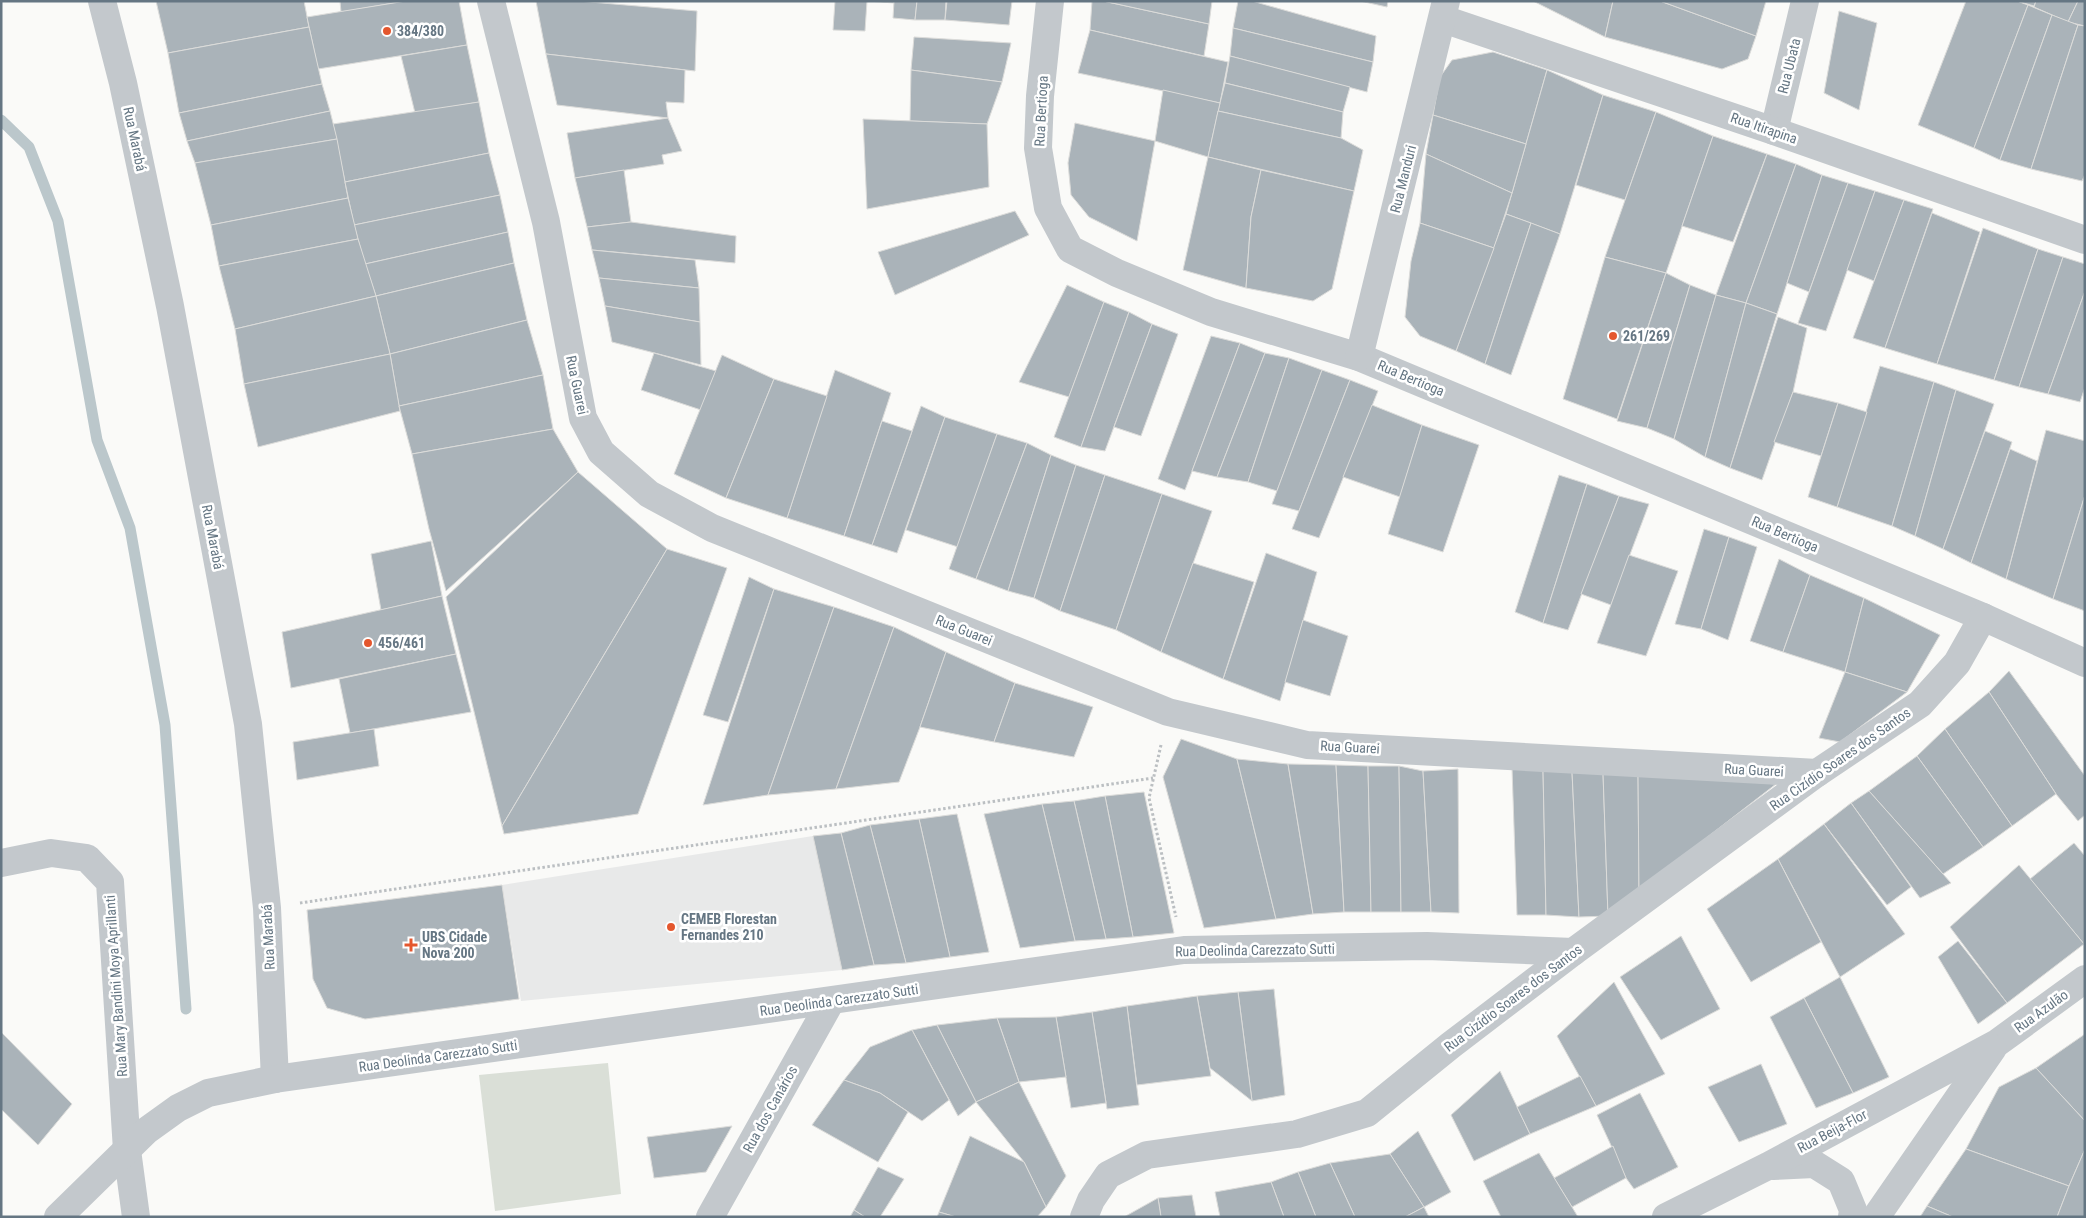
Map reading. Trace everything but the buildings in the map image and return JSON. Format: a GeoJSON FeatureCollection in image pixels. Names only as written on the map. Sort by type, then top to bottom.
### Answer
{"type":"FeatureCollection","features":[{"type":"Feature","properties":{"kind":"street","name":"Rua Marabá"},"geometry":{"type":"LineString","coordinates":[[102,1],[123,83],[170,306],[246,714],[267,908],[275,1079]]}},
{"type":"Feature","properties":{"kind":"street","name":"Rua Guarei"},"geometry":{"type":"LineString","coordinates":[[491,1],[546,222],[583,418],[600,452],[649,494],[712,528],[1168,712],[1307,745],[1817,773]]}},
{"type":"Feature","properties":{"kind":"street","name":"Rua Bertioga"},"geometry":{"type":"LineString","coordinates":[[1050,1],[1040,96],[1038,148],[1048,208],[1070,248],[1117,273],[1211,312],[1359,357],[1983,617],[2085,663]]}},
{"type":"Feature","properties":{"kind":"street","name":"Rua Ubata"},"geometry":{"type":"LineString","coordinates":[[1774,131],[1805,1]]}},
{"type":"Feature","properties":{"kind":"street","name":"Rua Manduri"},"geometry":{"type":"LineString","coordinates":[[1359,357],[1444,10]]}},
{"type":"Feature","properties":{"kind":"street","name":"Rua Itirapina"},"geometry":{"type":"LineString","coordinates":[[1444,10],[1774,131],[2085,240]]}},
{"type":"Feature","properties":{"kind":"street","name":"Rua Cizídio Soares dos Santos"},"geometry":{"type":"LineString","coordinates":[[1084,1217],[1091,1200],[1108,1176],[1147,1155],[1296,1134],[1367,1112],[1573,952],[1817,773],[1920,704],[1957,663],[1983,617]]}},
{"type":"Feature","properties":{"kind":"street","name":"Rua Mary Bandini Moya Aprillanti"},"geometry":{"type":"LineString","coordinates":[[1,863],[51,853],[87,858],[110,882],[127,1150],[136,1217]]}},
{"type":"Feature","properties":{"kind":"street","name":"Rua Deolinda Carezzato Sutti"},"geometry":{"type":"LineString","coordinates":[[58,1217],[146,1131],[178,1108],[208,1093],[275,1079],[1184,950],[1426,946],[1573,952]]}},
{"type":"Feature","properties":{"kind":"street","name":"Rua Azulão"},"geometry":{"type":"LineString","coordinates":[[1997,1043],[2085,979]]}},
{"type":"Feature","properties":{"kind":"street","name":"Rua dos Canários"},"geometry":{"type":"LineString","coordinates":[[710,1217],[831,1001]]}},
{"type":"Feature","properties":{"kind":"street","name":"Rua Beija-Flor"},"geometry":{"type":"LineString","coordinates":[[1666,1217],[1768,1166],[1997,1043]]}},
{"type":"Feature","properties":{"kind":"street"},"geometry":{"type":"LineString","coordinates":[[1876,1217],[1997,1043]]}},
{"type":"Feature","properties":{"kind":"street"},"geometry":{"type":"LineString","coordinates":[[1768,1166],[1814,1164],[1841,1181],[1853,1210],[1852,1217]]}},
{"type":"Feature","properties":{"kind":"path"},"geometry":{"type":"LineString","coordinates":[[1168,712],[1149,798],[1184,950]]}},
{"type":"Feature","properties":{"kind":"path"},"geometry":{"type":"LineString","coordinates":[[267,908],[1153,778]]}},
{"type":"Feature","properties":{"kind":"shaded area","name":"CEMEB Florestan Fernandes 210"},"geometry":{"type":"Polygon","coordinates":[[[813,836],[842,970],[521,1001],[502,885],[813,836]]]}},
{"type":"Feature","properties":{"kind":"shaded area"},"geometry":{"type":"Polygon","coordinates":[[[608,1063],[621,1194],[495,1211],[479,1075],[608,1063]]]}},
{"type":"Feature","properties":{"kind":"waterway"},"geometry":{"type":"LineString","coordinates":[[1,120],[29,147],[58,221],[97,440],[130,528],[165,725],[186,1009]]}},
{"type":"Feature","properties":{"kind":"place","name":"384/380"},"geometry":{"type":"Point","coordinates":[387,31]}},
{"type":"Feature","properties":{"kind":"place","name":"261/269"},"geometry":{"type":"Point","coordinates":[1613,336]}},
{"type":"Feature","properties":{"kind":"place","name":"456/461"},"geometry":{"type":"Point","coordinates":[368,643]}},
{"type":"Feature","properties":{"kind":"place","name":"CEMEB Florestan Fernandes 210"},"geometry":{"type":"Point","coordinates":[671,927]}},
{"type":"Feature","properties":{"kind":"place","name":"UBS Cidade Nova 200"},"geometry":{"type":"Point","coordinates":[411,945]}}]}
